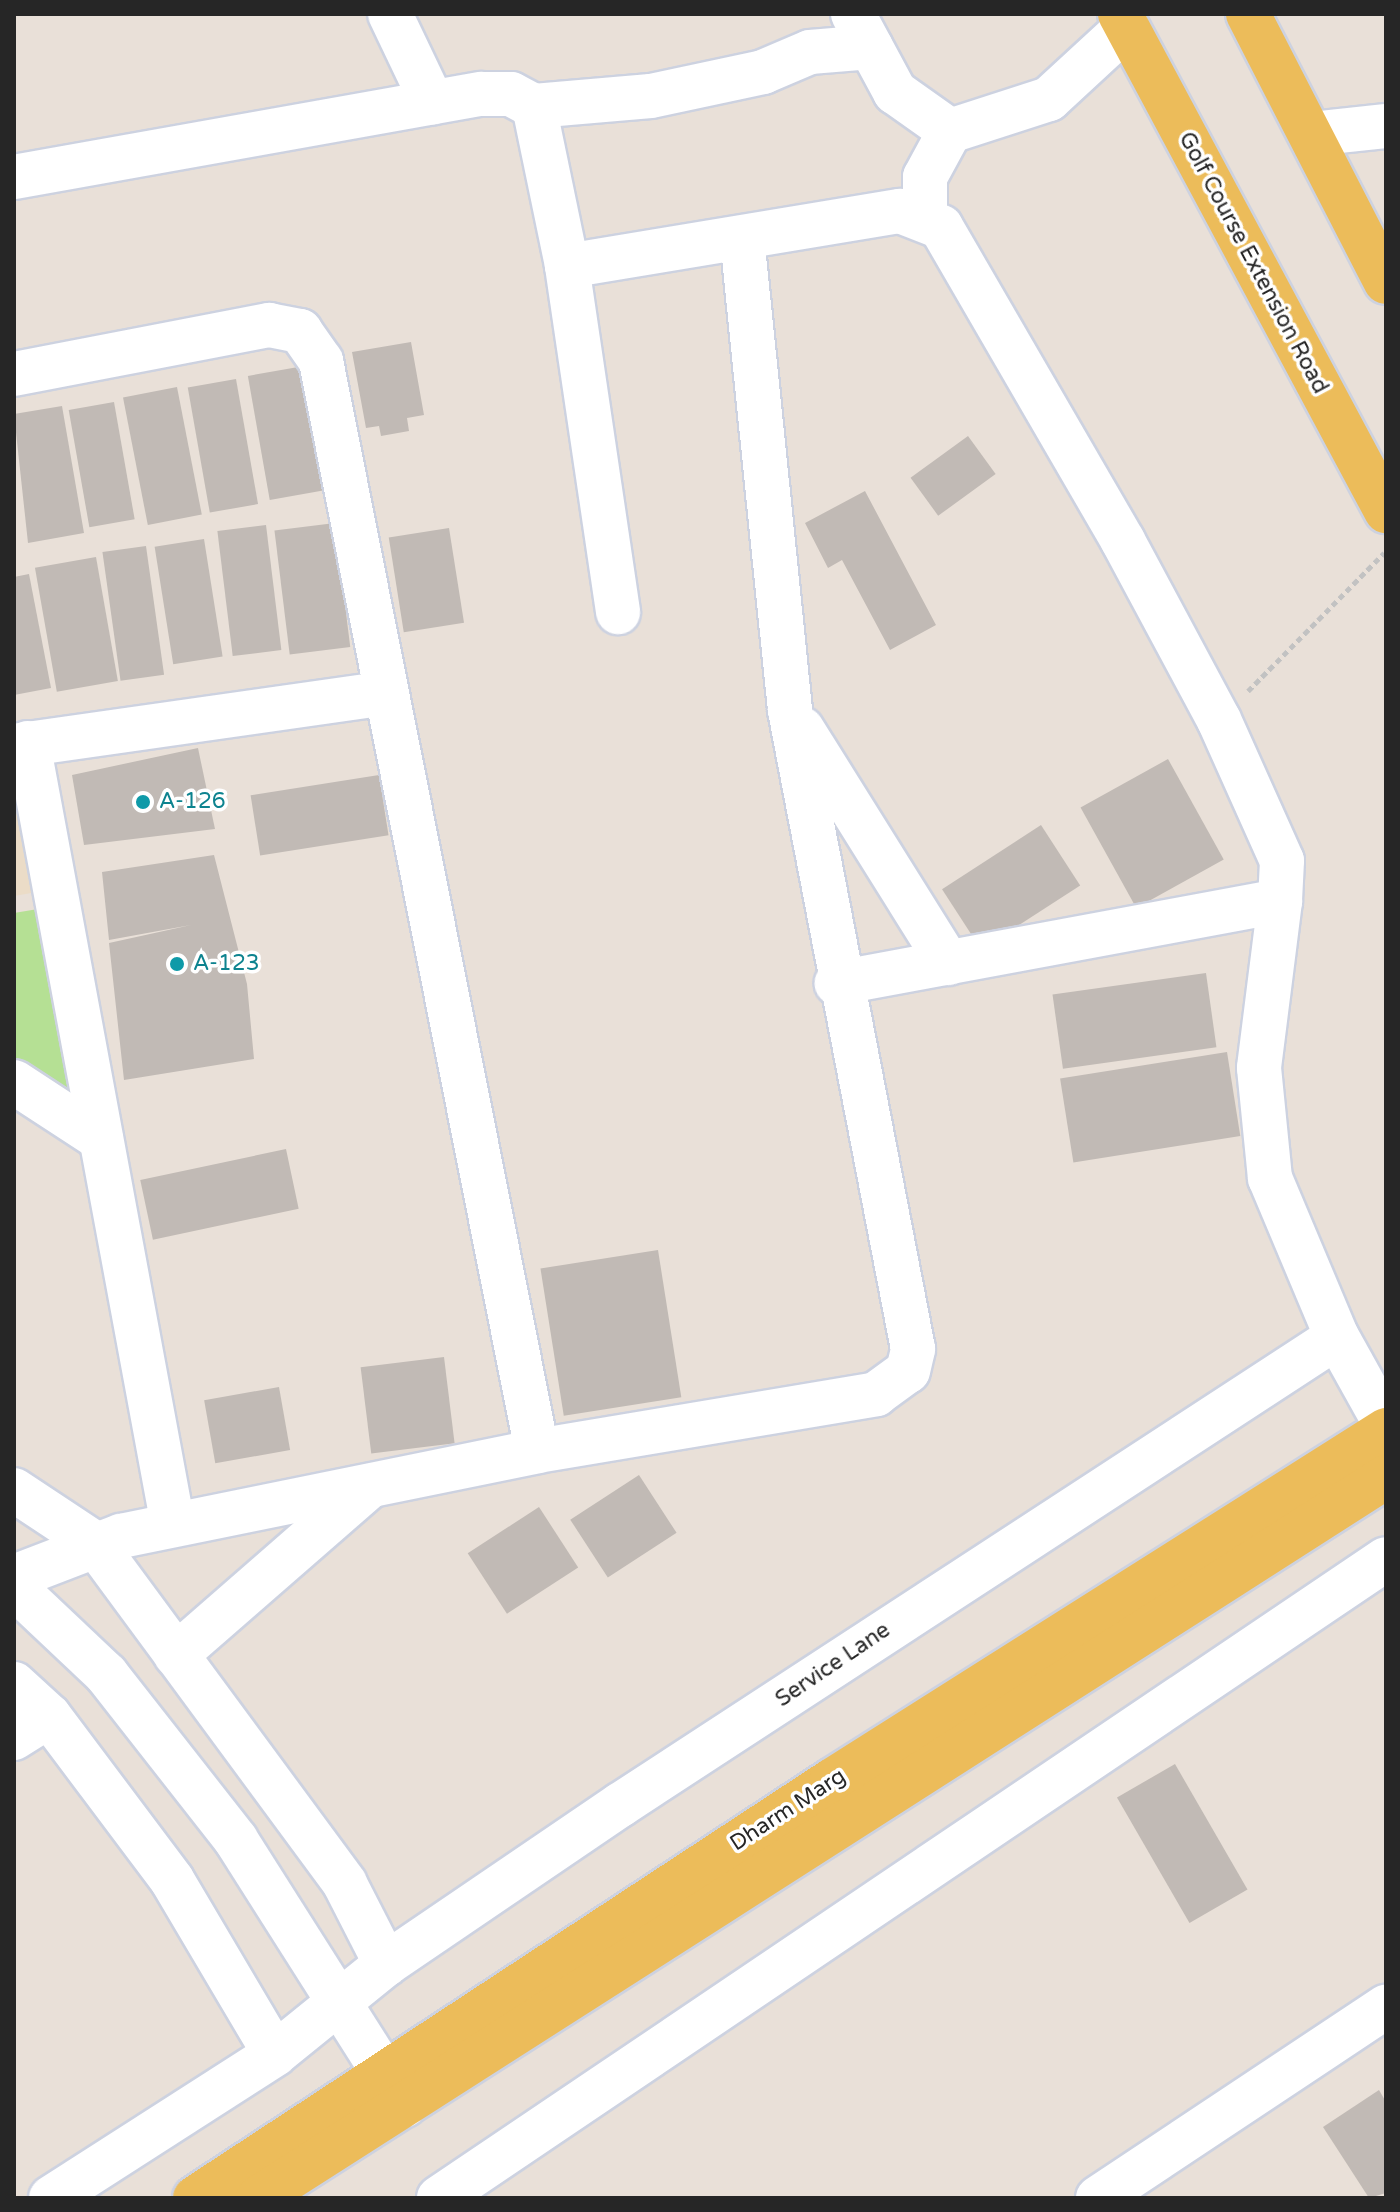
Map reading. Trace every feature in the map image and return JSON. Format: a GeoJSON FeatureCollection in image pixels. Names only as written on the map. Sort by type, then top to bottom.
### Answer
{"type":"FeatureCollection","features":[{"type":"Feature","properties":{"kind":"main road"},"geometry":{"type":"LineString","coordinates":[[1248,14],[1386,282]]}},
{"type":"Feature","properties":{"kind":"main road","name":"Golf Course Extension Road"},"geometry":{"type":"LineString","coordinates":[[1123,20],[1386,511]]}},
{"type":"Feature","properties":{"kind":"main road","name":"Dharm Marg"},"geometry":{"type":"LineString","coordinates":[[258,2198],[394,2092],[831,1781],[1386,1427]]}},
{"type":"Feature","properties":{"kind":"main road","name":"Dharm Marg"},"geometry":{"type":"LineString","coordinates":[[195,2198],[394,2092],[1386,1477]]}},
{"type":"Feature","properties":{"kind":"street"},"geometry":{"type":"LineString","coordinates":[[390,14],[432,102]]}},
{"type":"Feature","properties":{"kind":"street"},"geometry":{"type":"LineString","coordinates":[[925,217],[925,177],[950,131],[1049,99],[1123,20]]}},
{"type":"Feature","properties":{"kind":"street"},"geometry":{"type":"LineString","coordinates":[[14,177],[432,102],[511,94],[534,106],[674,92],[763,72],[862,30],[895,92],[950,131]]}},
{"type":"Feature","properties":{"kind":"street"},"geometry":{"type":"LineString","coordinates":[[534,106],[567,266],[618,612]]}},
{"type":"Feature","properties":{"kind":"street"},"geometry":{"type":"LineString","coordinates":[[1311,134],[1386,126]]}},
{"type":"Feature","properties":{"kind":"street"},"geometry":{"type":"LineString","coordinates":[[567,266],[742,240],[900,211],[925,217],[941,227],[1219,720],[1282,861],[1280,901],[1268,963],[1260,1119],[1270,1178],[1337,1337],[1386,1427]]}},
{"type":"Feature","properties":{"kind":"street"},"geometry":{"type":"LineString","coordinates":[[14,1577],[94,1543],[173,1525],[537,1451],[876,1394],[908,1371],[913,1349],[837,983],[790,710],[742,240]]}},
{"type":"Feature","properties":{"kind":"street"},"geometry":{"type":"LineString","coordinates":[[14,374],[269,325],[300,331],[321,361],[537,1451]]}},
{"type":"Feature","properties":{"kind":"street"},"geometry":{"type":"LineString","coordinates":[[173,1525],[101,1139],[21,744],[386,693]]}},
{"type":"Feature","properties":{"kind":"street"},"geometry":{"type":"LineString","coordinates":[[790,710],[948,963]]}},
{"type":"Feature","properties":{"kind":"street"},"geometry":{"type":"LineString","coordinates":[[837,983],[1280,901]]}},
{"type":"Feature","properties":{"kind":"street"},"geometry":{"type":"LineString","coordinates":[[14,1082],[101,1139]]}},
{"type":"Feature","properties":{"kind":"street","name":"Service Lane"},"geometry":{"type":"LineString","coordinates":[[51,2198],[275,2054],[339,2007],[386,1964],[1337,1337]]}},
{"type":"Feature","properties":{"kind":"street"},"geometry":{"type":"LineString","coordinates":[[176,1655],[371,1485]]}},
{"type":"Feature","properties":{"kind":"street"},"geometry":{"type":"LineString","coordinates":[[14,1490],[94,1543],[345,1884],[386,1964]]}},
{"type":"Feature","properties":{"kind":"street"},"geometry":{"type":"LineString","coordinates":[[439,2198],[1386,1559]]}},
{"type":"Feature","properties":{"kind":"street"},"geometry":{"type":"LineString","coordinates":[[14,1587],[106,1674],[236,1840],[394,2092]]}},
{"type":"Feature","properties":{"kind":"street"},"geometry":{"type":"LineString","coordinates":[[14,1684],[32,1727],[172,1880],[275,2054]]}},
{"type":"Feature","properties":{"kind":"street"},"geometry":{"type":"LineString","coordinates":[[1098,2198],[1386,2007]]}},
{"type":"Feature","properties":{"kind":"path"},"geometry":{"type":"LineString","coordinates":[[1219,720],[1386,550]]}},
{"type":"Feature","properties":{"kind":"shaded area"},"geometry":{"type":"Polygon","coordinates":[[[14,777],[37,892],[14,896],[14,777]]]}},
{"type":"Feature","properties":{"kind":"green space"},"geometry":{"type":"Polygon","coordinates":[[[44,908],[87,1116],[14,1067],[14,913],[44,908]]]}},
{"type":"Feature","properties":{"kind":"building"},"geometry":{"type":"Polygon","coordinates":[[[411,342],[424,415],[407,418],[409,431],[381,436],[379,426],[366,428],[352,352],[411,342]]]}},
{"type":"Feature","properties":{"kind":"building"},"geometry":{"type":"Polygon","coordinates":[[[304,366],[326,490],[270,500],[248,376],[304,366]]]}},
{"type":"Feature","properties":{"kind":"building"},"geometry":{"type":"Polygon","coordinates":[[[236,379],[258,504],[210,513],[188,388],[236,379]]]}},
{"type":"Feature","properties":{"kind":"building"},"geometry":{"type":"Polygon","coordinates":[[[177,387],[202,515],[148,525],[123,397],[177,387]]]}},
{"type":"Feature","properties":{"kind":"building"},"geometry":{"type":"Polygon","coordinates":[[[114,402],[135,519],[89,527],[69,410],[114,402]]]}},
{"type":"Feature","properties":{"kind":"building"},"geometry":{"type":"Polygon","coordinates":[[[62,406],[84,533],[28,543],[14,414],[62,406]]]}},
{"type":"Feature","properties":{"kind":"building"},"geometry":{"type":"Polygon","coordinates":[[[968,436],[996,474],[938,516],[911,478],[968,436]]]}},
{"type":"Feature","properties":{"kind":"building"},"geometry":{"type":"Polygon","coordinates":[[[865,491],[936,625],[890,650],[842,560],[828,568],[805,523],[865,491]]]}},
{"type":"Feature","properties":{"kind":"building"},"geometry":{"type":"Polygon","coordinates":[[[335,523],[350,647],[290,655],[274,530],[335,523]]]}},
{"type":"Feature","properties":{"kind":"building"},"geometry":{"type":"Polygon","coordinates":[[[266,525],[281,650],[233,656],[217,531],[266,525]]]}},
{"type":"Feature","properties":{"kind":"building"},"geometry":{"type":"Polygon","coordinates":[[[449,528],[464,623],[404,632],[389,538],[449,528]]]}},
{"type":"Feature","properties":{"kind":"building"},"geometry":{"type":"Polygon","coordinates":[[[204,539],[223,657],[173,664],[155,547],[204,539]]]}},
{"type":"Feature","properties":{"kind":"building"},"geometry":{"type":"Polygon","coordinates":[[[146,546],[164,675],[121,681],[102,552],[146,546]]]}},
{"type":"Feature","properties":{"kind":"building"},"geometry":{"type":"Polygon","coordinates":[[[96,557],[118,681],[57,692],[35,568],[96,557]]]}},
{"type":"Feature","properties":{"kind":"building"},"geometry":{"type":"Polygon","coordinates":[[[29,574],[51,688],[14,695],[14,577],[29,574]]]}},
{"type":"Feature","properties":{"kind":"building","name":"A-126"},"geometry":{"type":"Polygon","coordinates":[[[198,748],[215,829],[84,845],[72,775],[198,748]]]}},
{"type":"Feature","properties":{"kind":"building"},"geometry":{"type":"Polygon","coordinates":[[[1168,759],[1224,860],[1136,908],[1081,807],[1168,759]]]}},
{"type":"Feature","properties":{"kind":"building"},"geometry":{"type":"Polygon","coordinates":[[[379,775],[389,835],[260,856],[251,795],[379,775]]]}},
{"type":"Feature","properties":{"kind":"building"},"geometry":{"type":"Polygon","coordinates":[[[1041,825],[1080,885],[981,950],[942,889],[1041,825]]]}},
{"type":"Feature","properties":{"kind":"building"},"geometry":{"type":"Polygon","coordinates":[[[214,855],[247,984],[254,1059],[124,1080],[109,943],[191,925],[109,940],[102,872],[214,855]]]}},
{"type":"Feature","properties":{"kind":"building"},"geometry":{"type":"Polygon","coordinates":[[[1206,973],[1216,1047],[1063,1069],[1053,995],[1206,973]]]}},
{"type":"Feature","properties":{"kind":"building"},"geometry":{"type":"Polygon","coordinates":[[[1227,1052],[1240,1136],[1073,1162],[1060,1078],[1227,1052]]]}},
{"type":"Feature","properties":{"kind":"building"},"geometry":{"type":"Polygon","coordinates":[[[286,1149],[299,1209],[153,1240],[140,1180],[286,1149]]]}},
{"type":"Feature","properties":{"kind":"building"},"geometry":{"type":"Polygon","coordinates":[[[658,1250],[681,1397],[564,1416],[540,1269],[658,1250]]]}},
{"type":"Feature","properties":{"kind":"building"},"geometry":{"type":"Polygon","coordinates":[[[444,1357],[455,1443],[371,1454],[361,1367],[444,1357]]]}},
{"type":"Feature","properties":{"kind":"building"},"geometry":{"type":"Polygon","coordinates":[[[279,1387],[290,1450],[215,1463],[204,1400],[279,1387]]]}},
{"type":"Feature","properties":{"kind":"building"},"geometry":{"type":"Polygon","coordinates":[[[639,1475],[677,1533],[608,1578],[570,1520],[639,1475]]]}},
{"type":"Feature","properties":{"kind":"building"},"geometry":{"type":"Polygon","coordinates":[[[539,1507],[578,1567],[507,1614],[468,1553],[539,1507]]]}},
{"type":"Feature","properties":{"kind":"building"},"geometry":{"type":"Polygon","coordinates":[[[1175,1764],[1248,1890],[1189,1923],[1117,1798],[1175,1764]]]}},
{"type":"Feature","properties":{"kind":"building"},"geometry":{"type":"Polygon","coordinates":[[[1379,2090],[1386,2102],[1386,2193],[1369,2198],[1323,2127],[1379,2090]]]}},
{"type":"Feature","properties":{"kind":"place","name":"A-126"},"geometry":{"type":"Point","coordinates":[143,802]}},
{"type":"Feature","properties":{"kind":"place","name":"A-123"},"geometry":{"type":"Point","coordinates":[177,964]}}]}
